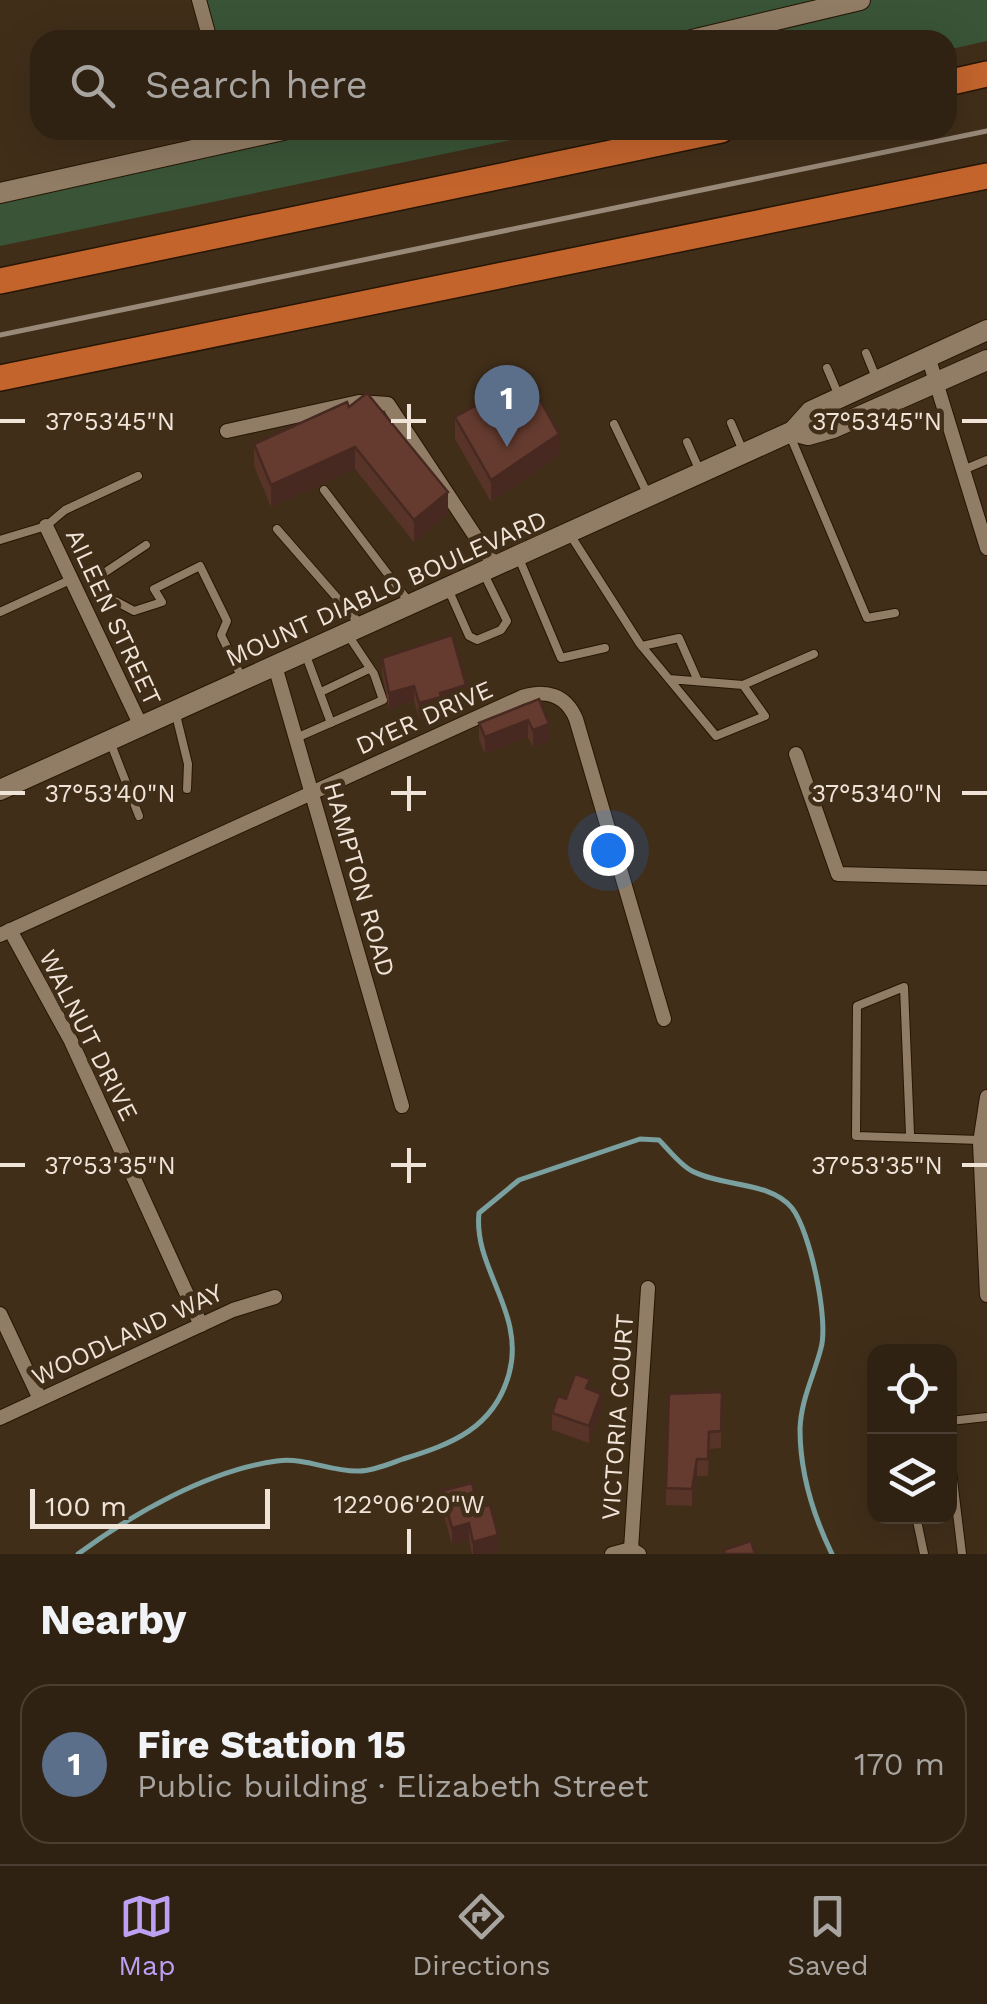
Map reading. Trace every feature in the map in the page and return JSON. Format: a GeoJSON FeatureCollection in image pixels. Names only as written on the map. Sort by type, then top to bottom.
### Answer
{"type":"FeatureCollection","features":[{"type":"Feature","properties":{"kind":"highway"},"geometry":{"type":"LineString","coordinates":[[957,81],[987,74]]}},
{"type":"Feature","properties":{"kind":"highway"},"geometry":{"type":"LineString","coordinates":[[0,281],[673,140]]}},
{"type":"Feature","properties":{"kind":"highway"},"geometry":{"type":"LineString","coordinates":[[0,378],[987,176]]}},
{"type":"Feature","properties":{"kind":"main road"},"geometry":{"type":"LineString","coordinates":[[734,30],[860,0]]}},
{"type":"Feature","properties":{"kind":"main road"},"geometry":{"type":"LineString","coordinates":[[0,193],[215,140]]}},
{"type":"Feature","properties":{"kind":"main road","name":"MOUNT DIABLO BOULEVARD"},"geometry":{"type":"LineString","coordinates":[[0,790],[791,432],[811,411],[987,330]]}},
{"type":"Feature","properties":{"kind":"main road","name":"MOUNT DIABLO BOULEVARD"},"geometry":{"type":"LineString","coordinates":[[791,432],[808,435],[833,428],[936,383],[985,367]]}},
{"type":"Feature","properties":{"kind":"street"},"geometry":{"type":"LineString","coordinates":[[199,0],[207,30]]}},
{"type":"Feature","properties":{"kind":"street"},"geometry":{"type":"LineString","coordinates":[[928,356],[987,548]]}},
{"type":"Feature","properties":{"kind":"street"},"geometry":{"type":"LineString","coordinates":[[227,431],[359,402],[388,404],[489,569]]}},
{"type":"Feature","properties":{"kind":"street","name":"AILEEN STREET"},"geometry":{"type":"LineString","coordinates":[[46,526],[141,726]]}},
{"type":"Feature","properties":{"kind":"street","name":"HAMPTON ROAD"},"geometry":{"type":"LineString","coordinates":[[275,666],[402,1106]]}},
{"type":"Feature","properties":{"kind":"street","name":"DYER DRIVE"},"geometry":{"type":"LineString","coordinates":[[5,933],[522,697],[545,693],[564,701],[576,719],[664,1019]]}},
{"type":"Feature","properties":{"kind":"street"},"geometry":{"type":"LineString","coordinates":[[796,754],[838,874],[987,878]]}},
{"type":"Feature","properties":{"kind":"street","name":"WALNUT DRIVE"},"geometry":{"type":"LineString","coordinates":[[5,933],[70,1040],[201,1325]]}},
{"type":"Feature","properties":{"kind":"street"},"geometry":{"type":"LineString","coordinates":[[987,1096],[980,1140],[987,1295]]}},
{"type":"Feature","properties":{"kind":"street","name":"VICTORIA COURT"},"geometry":{"type":"LineString","coordinates":[[635,1552],[648,1288]]}},
{"type":"Feature","properties":{"kind":"street","name":"WOODLAND WAY"},"geometry":{"type":"LineString","coordinates":[[0,1418],[201,1325],[275,1296]]}},
{"type":"Feature","properties":{"kind":"street"},"geometry":{"type":"LineString","coordinates":[[0,1314],[40,1399]]}},
{"type":"Feature","properties":{"kind":"street"},"geometry":{"type":"LineString","coordinates":[[612,1554],[635,1552]]}},
{"type":"Feature","properties":{"kind":"lane"},"geometry":{"type":"LineString","coordinates":[[866,353],[878,380]]}},
{"type":"Feature","properties":{"kind":"lane"},"geometry":{"type":"LineString","coordinates":[[826,368],[840,398]]}},
{"type":"Feature","properties":{"kind":"lane"},"geometry":{"type":"LineString","coordinates":[[731,423],[744,453]]}},
{"type":"Feature","properties":{"kind":"lane"},"geometry":{"type":"LineString","coordinates":[[614,424],[649,497]]}},
{"type":"Feature","properties":{"kind":"lane"},"geometry":{"type":"LineString","coordinates":[[791,432],[867,618],[895,614]]}},
{"type":"Feature","properties":{"kind":"lane"},"geometry":{"type":"LineString","coordinates":[[686,442],[701,473]]}},
{"type":"Feature","properties":{"kind":"lane"},"geometry":{"type":"LineString","coordinates":[[963,470],[987,460]]}},
{"type":"Feature","properties":{"kind":"lane"},"geometry":{"type":"LineString","coordinates":[[0,540],[46,526],[65,510],[138,476]]}},
{"type":"Feature","properties":{"kind":"lane"},"geometry":{"type":"LineString","coordinates":[[324,490],[411,604]]}},
{"type":"Feature","properties":{"kind":"lane"},"geometry":{"type":"LineString","coordinates":[[277,529],[354,630],[367,670],[374,674],[383,700],[296,738]]}},
{"type":"Feature","properties":{"kind":"lane"},"geometry":{"type":"LineString","coordinates":[[568,533],[642,646],[716,736],[765,716],[743,685]]}},
{"type":"Feature","properties":{"kind":"lane"},"geometry":{"type":"LineString","coordinates":[[146,546],[104,573],[95,590],[134,611],[162,602],[154,589],[200,566],[227,621],[222,635],[244,680]]}},
{"type":"Feature","properties":{"kind":"lane"},"geometry":{"type":"LineString","coordinates":[[518,556],[561,658],[605,648]]}},
{"type":"Feature","properties":{"kind":"lane"},"geometry":{"type":"LineString","coordinates":[[448,588],[469,636],[477,640],[502,630],[507,621],[489,569]]}},
{"type":"Feature","properties":{"kind":"lane"},"geometry":{"type":"LineString","coordinates":[[0,612],[70,580]]}},
{"type":"Feature","properties":{"kind":"lane"},"geometry":{"type":"LineString","coordinates":[[642,646],[679,638],[698,682]]}},
{"type":"Feature","properties":{"kind":"lane"},"geometry":{"type":"LineString","coordinates":[[305,652],[331,723]]}},
{"type":"Feature","properties":{"kind":"lane"},"geometry":{"type":"LineString","coordinates":[[669,679],[743,685],[814,654]]}},
{"type":"Feature","properties":{"kind":"lane"},"geometry":{"type":"LineString","coordinates":[[322,691],[367,670]]}},
{"type":"Feature","properties":{"kind":"lane"},"geometry":{"type":"LineString","coordinates":[[175,710],[188,764],[187,788]]}},
{"type":"Feature","properties":{"kind":"lane"},"geometry":{"type":"LineString","coordinates":[[110,740],[139,816]]}},
{"type":"Feature","properties":{"kind":"lane"},"geometry":{"type":"LineString","coordinates":[[910,1134],[904,987],[857,1006],[856,1136],[910,1134],[980,1140]]}},
{"type":"Feature","properties":{"kind":"lane"},"geometry":{"type":"LineString","coordinates":[[957,1420],[987,1418]]}},
{"type":"Feature","properties":{"kind":"lane"},"geometry":{"type":"LineString","coordinates":[[957,1512],[962,1554]]}},
{"type":"Feature","properties":{"kind":"lane"},"geometry":{"type":"LineString","coordinates":[[918,1524],[924,1554]]}},
{"type":"Feature","properties":{"kind":"green space"},"geometry":{"type":"Polygon","coordinates":[[[199,0],[987,0],[987,41],[957,48],[957,30],[207,30],[199,0]]]}},
{"type":"Feature","properties":{"kind":"green space"},"geometry":{"type":"Polygon","coordinates":[[[237,140],[511,140],[0,246],[0,193],[237,140]]]}},
{"type":"Feature","properties":{"kind":"building"},"geometry":{"type":"Polygon","coordinates":[[[527,377],[559,434],[491,480],[455,417],[484,401],[494,409],[521,394],[515,384],[527,377]]]}},
{"type":"Feature","properties":{"kind":"building"},"geometry":{"type":"Polygon","coordinates":[[[367,393],[448,492],[414,520],[355,447],[271,485],[254,444],[347,402],[349,407],[367,393]]]}},
{"type":"Feature","properties":{"kind":"building"},"geometry":{"type":"Polygon","coordinates":[[[452,635],[466,685],[419,703],[414,686],[389,693],[382,658],[452,635]]]}},
{"type":"Feature","properties":{"kind":"building"},"geometry":{"type":"Polygon","coordinates":[[[539,699],[549,724],[533,730],[528,720],[485,737],[479,723],[539,699]]]}},
{"type":"Feature","properties":{"kind":"building"},"geometry":{"type":"Polygon","coordinates":[[[575,1374],[590,1379],[586,1388],[601,1394],[589,1426],[552,1413],[558,1396],[566,1399],[575,1374]]]}},
{"type":"Feature","properties":{"kind":"building"},"geometry":{"type":"Polygon","coordinates":[[[722,1392],[721,1431],[709,1432],[708,1459],[697,1459],[692,1489],[666,1488],[669,1394],[722,1392]]]}},
{"type":"Feature","properties":{"kind":"building"},"geometry":{"type":"Polygon","coordinates":[[[472,1483],[478,1508],[490,1505],[498,1535],[473,1542],[469,1523],[452,1528],[442,1491],[472,1483]]]}},
{"type":"Feature","properties":{"kind":"building"},"geometry":{"type":"Polygon","coordinates":[[[751,1541],[755,1554],[725,1554],[724,1550],[751,1541]]]}},
{"type":"Feature","properties":{"kind":"waterway"},"geometry":{"type":"LineString","coordinates":[[78,1554],[147,1509],[225,1474],[288,1460],[348,1471],[370,1470],[438,1447],[469,1431],[482,1421],[502,1393],[512,1352],[511,1331],[479,1233],[479,1213],[519,1180],[640,1139],[659,1140],[692,1171],[783,1199],[799,1219],[816,1276],[823,1335],[803,1408],[802,1462],[809,1494],[832,1554]]}},
{"type":"Feature","properties":{"kind":"railway"},"geometry":{"type":"LineString","coordinates":[[957,137],[987,131]]}},
{"type":"Feature","properties":{"kind":"railway"},"geometry":{"type":"LineString","coordinates":[[0,335],[943,140]]}},
{"type":"Feature","properties":{"kind":"place","name":"Fire Station 15"},"geometry":{"type":"Point","coordinates":[507,447]}}]}
